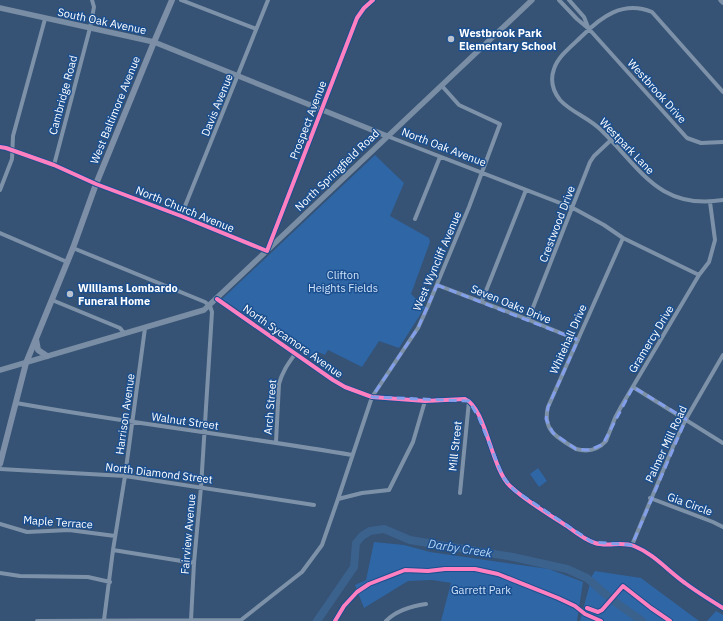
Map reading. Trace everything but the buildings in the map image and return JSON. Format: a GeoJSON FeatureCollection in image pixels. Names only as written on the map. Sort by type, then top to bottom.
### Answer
{"type":"FeatureCollection","features":[{"type":"Feature","properties":{"kind":"main road","name":"West Baltimore Avenue"},"geometry":{"type":"LineString","coordinates":[[0,464],[26,363],[73,248],[96,184],[172,0]]}},
{"type":"Feature","properties":{"kind":"main road","name":"North Springfield Road"},"geometry":{"type":"LineString","coordinates":[[0,370],[194,314],[210,306],[387,136],[532,0]]}},
{"type":"Feature","properties":{"kind":"main road","name":"South Oak Avenue"},"geometry":{"type":"LineString","coordinates":[[0,8],[154,42]]}},
{"type":"Feature","properties":{"kind":"main road","name":"North Oak Avenue"},"geometry":{"type":"LineString","coordinates":[[154,42],[387,136]]}},
{"type":"Feature","properties":{"kind":"main road"},"geometry":{"type":"LineString","coordinates":[[36,338],[37,348],[40,352],[47,356]]}},
{"type":"Feature","properties":{"kind":"street","name":"Cambridge Road"},"geometry":{"type":"LineString","coordinates":[[54,165],[90,28],[94,7],[92,0]]}},
{"type":"Feature","properties":{"kind":"street"},"geometry":{"type":"LineString","coordinates":[[181,0],[256,30]]}},
{"type":"Feature","properties":{"kind":"street","name":"Davis Avenue"},"geometry":{"type":"LineString","coordinates":[[181,216],[268,0]]}},
{"type":"Feature","properties":{"kind":"street","name":"Prospect Avenue"},"geometry":{"type":"LineString","coordinates":[[267,251],[357,18],[364,8],[373,0]]}},
{"type":"Feature","properties":{"kind":"street","name":"Westbrook Drive"},"geometry":{"type":"LineString","coordinates":[[559,0],[589,29],[687,138],[701,143],[723,142]]}},
{"type":"Feature","properties":{"kind":"street","name":"Westbrook Drive"},"geometry":{"type":"LineString","coordinates":[[569,0],[584,18],[589,29]]}},
{"type":"Feature","properties":{"kind":"street"},"geometry":{"type":"LineString","coordinates":[[636,3],[646,7],[652,12],[723,92]]}},
{"type":"Feature","properties":{"kind":"street"},"geometry":{"type":"LineString","coordinates":[[589,29],[609,9]]}},
{"type":"Feature","properties":{"kind":"street"},"geometry":{"type":"LineString","coordinates":[[0,190],[12,158],[13,136],[45,19]]}},
{"type":"Feature","properties":{"kind":"street","name":"Westpark Lane"},"geometry":{"type":"LineString","coordinates":[[589,29],[557,62],[553,74],[553,85],[556,95],[564,104],[598,127],[644,177],[665,192],[685,199],[710,202],[723,200]]}},
{"type":"Feature","properties":{"kind":"street","name":"West Wyncliff Avenue"},"geometry":{"type":"LineString","coordinates":[[37,621],[241,620],[302,572],[322,545],[372,397],[418,328],[437,285],[500,124],[458,105],[442,86]]}},
{"type":"Feature","properties":{"kind":"street","name":"North Oak Avenue"},"geometry":{"type":"LineString","coordinates":[[387,136],[573,208],[604,225],[623,238],[700,275]]}},
{"type":"Feature","properties":{"kind":"street","name":"Crestwood Drive"},"geometry":{"type":"LineString","coordinates":[[528,320],[590,162],[594,156],[611,140]]}},
{"type":"Feature","properties":{"kind":"street","name":"North Church Avenue"},"geometry":{"type":"LineString","coordinates":[[0,147],[54,165],[96,184],[181,216],[267,251]]}},
{"type":"Feature","properties":{"kind":"street"},"geometry":{"type":"LineString","coordinates":[[415,220],[440,157]]}},
{"type":"Feature","properties":{"kind":"street"},"geometry":{"type":"LineString","coordinates":[[482,301],[526,190]]}},
{"type":"Feature","properties":{"kind":"street","name":"Gramercy Drive"},"geometry":{"type":"LineString","coordinates":[[565,442],[576,449],[585,451],[594,449],[603,444],[609,434],[615,418],[633,387],[709,262],[715,240],[710,202]]}},
{"type":"Feature","properties":{"kind":"street"},"geometry":{"type":"LineString","coordinates":[[0,233],[67,262]]}},
{"type":"Feature","properties":{"kind":"street","name":"Whitehall Drive"},"geometry":{"type":"LineString","coordinates":[[565,442],[550,429],[547,424],[546,414],[623,238]]}},
{"type":"Feature","properties":{"kind":"street"},"geometry":{"type":"LineString","coordinates":[[73,248],[205,302],[210,306]]}},
{"type":"Feature","properties":{"kind":"street","name":"Seven Oaks Drive"},"geometry":{"type":"LineString","coordinates":[[437,285],[482,301],[578,340]]}},
{"type":"Feature","properties":{"kind":"street","name":"North Sycamore Avenue"},"geometry":{"type":"LineString","coordinates":[[217,299],[345,387],[372,397],[425,401],[465,399],[469,401]]}},
{"type":"Feature","properties":{"kind":"street"},"geometry":{"type":"LineString","coordinates":[[52,300],[120,328],[124,333]]}},
{"type":"Feature","properties":{"kind":"street","name":"Fairview Avenue"},"geometry":{"type":"LineString","coordinates":[[191,620],[212,312],[210,306]]}},
{"type":"Feature","properties":{"kind":"street","name":"Harrison Avenue"},"geometry":{"type":"LineString","coordinates":[[104,620],[146,328]]}},
{"type":"Feature","properties":{"kind":"street","name":"Arch Street"},"geometry":{"type":"LineString","coordinates":[[276,442],[279,384],[283,371],[296,354]]}},
{"type":"Feature","properties":{"kind":"street","name":"Palmer Mill Road"},"geometry":{"type":"LineString","coordinates":[[632,545],[650,498],[686,419],[723,355]]}},
{"type":"Feature","properties":{"kind":"street"},"geometry":{"type":"LineString","coordinates":[[633,387],[723,443]]}},
{"type":"Feature","properties":{"kind":"street"},"geometry":{"type":"LineString","coordinates":[[338,499],[362,493],[390,490],[413,442],[425,401]]}},
{"type":"Feature","properties":{"kind":"street"},"geometry":{"type":"LineString","coordinates":[[469,401],[474,407],[479,418],[503,477],[511,487],[529,501],[592,542],[597,544],[632,545],[647,552],[686,583],[723,608]]}},
{"type":"Feature","properties":{"kind":"street","name":"Mill Street"},"geometry":{"type":"LineString","coordinates":[[460,493],[469,401]]}},
{"type":"Feature","properties":{"kind":"street","name":"Walnut Street"},"geometry":{"type":"LineString","coordinates":[[16,403],[203,433],[276,442],[352,455]]}},
{"type":"Feature","properties":{"kind":"street","name":"North Diamond Street"},"geometry":{"type":"LineString","coordinates":[[0,469],[125,476],[314,505]]}},
{"type":"Feature","properties":{"kind":"street","name":"Gia Circle"},"geometry":{"type":"LineString","coordinates":[[650,498],[723,527]]}},
{"type":"Feature","properties":{"kind":"street","name":"Maple Terrace"},"geometry":{"type":"LineString","coordinates":[[0,524],[31,532],[69,530],[115,536]]}},
{"type":"Feature","properties":{"kind":"street"},"geometry":{"type":"LineString","coordinates":[[113,550],[194,563]]}},
{"type":"Feature","properties":{"kind":"street"},"geometry":{"type":"LineString","coordinates":[[0,573],[20,576],[88,577],[110,582]]}},
{"type":"Feature","properties":{"kind":"street"},"geometry":{"type":"LineString","coordinates":[[386,621],[400,611],[426,604]]}},
{"type":"Feature","properties":{"kind":"street"},"geometry":{"type":"LineString","coordinates":[[585,614],[601,621]]}},
{"type":"Feature","properties":{"kind":"highlighted area"},"geometry":{"type":"Polygon","coordinates":[[[437,285],[578,340],[548,407],[546,419],[553,433],[576,449],[590,450],[603,444],[633,387],[686,419],[632,545],[592,542],[514,490],[503,477],[479,418],[469,401],[372,397],[418,328],[437,285]]]}},
{"type":"Feature","properties":{"kind":"green space","name":"Clifton Heights Fields"},"geometry":{"type":"Polygon","coordinates":[[[375,155],[404,183],[390,216],[429,238],[430,242],[411,294],[425,307],[399,348],[379,341],[362,367],[328,350],[325,355],[318,352],[312,359],[222,299],[375,155]]]}},
{"type":"Feature","properties":{"kind":"green space"},"geometry":{"type":"Polygon","coordinates":[[[538,468],[547,481],[539,487],[530,474],[538,468]]]}},
{"type":"Feature","properties":{"kind":"green space","name":"Garrett Park"},"geometry":{"type":"Polygon","coordinates":[[[374,542],[404,545],[430,552],[549,569],[583,582],[577,621],[441,621],[451,583],[432,580],[408,581],[364,608],[355,585],[366,580],[374,542]]]}},
{"type":"Feature","properties":{"kind":"green space"},"geometry":{"type":"Polygon","coordinates":[[[595,571],[641,578],[699,621],[580,621],[592,576],[595,571]]]}},
{"type":"Feature","properties":{"kind":"green space"},"geometry":{"type":"Polygon","coordinates":[[[716,611],[723,615],[723,621],[707,621],[716,611]]]}},
{"type":"Feature","properties":{"kind":"waterway","name":"Darby Creek"},"geometry":{"type":"LineString","coordinates":[[317,621],[354,567],[356,543],[362,536],[370,531],[384,529],[410,540],[513,557],[567,569],[587,578],[611,599],[642,621]]}},
{"type":"Feature","properties":{"kind":"cycle path"},"geometry":{"type":"LineString","coordinates":[[0,147],[54,165],[96,184],[181,216],[267,251],[357,18],[364,8],[373,0]]}},
{"type":"Feature","properties":{"kind":"cycle path"},"geometry":{"type":"LineString","coordinates":[[217,299],[345,387],[372,397],[425,401],[465,399],[472,405],[478,414],[503,477],[510,486],[523,497],[591,542],[600,544],[629,545],[641,549],[690,586],[723,608]]}},
{"type":"Feature","properties":{"kind":"cycle path"},"geometry":{"type":"LineString","coordinates":[[335,621],[344,606],[357,592],[369,584],[405,570],[428,571],[445,569],[475,569],[498,574],[558,598],[575,606],[585,614],[601,621]]}},
{"type":"Feature","properties":{"kind":"cycle path"},"geometry":{"type":"LineString","coordinates":[[587,608],[598,612],[602,610],[623,586],[670,621]]}},
{"type":"Feature","properties":{"kind":"place","name":"Westbrook Park Elementary School"},"geometry":{"type":"Point","coordinates":[451,39]}},
{"type":"Feature","properties":{"kind":"place","name":"Williams Lombardo Funeral Home"},"geometry":{"type":"Point","coordinates":[70,294]}}]}
